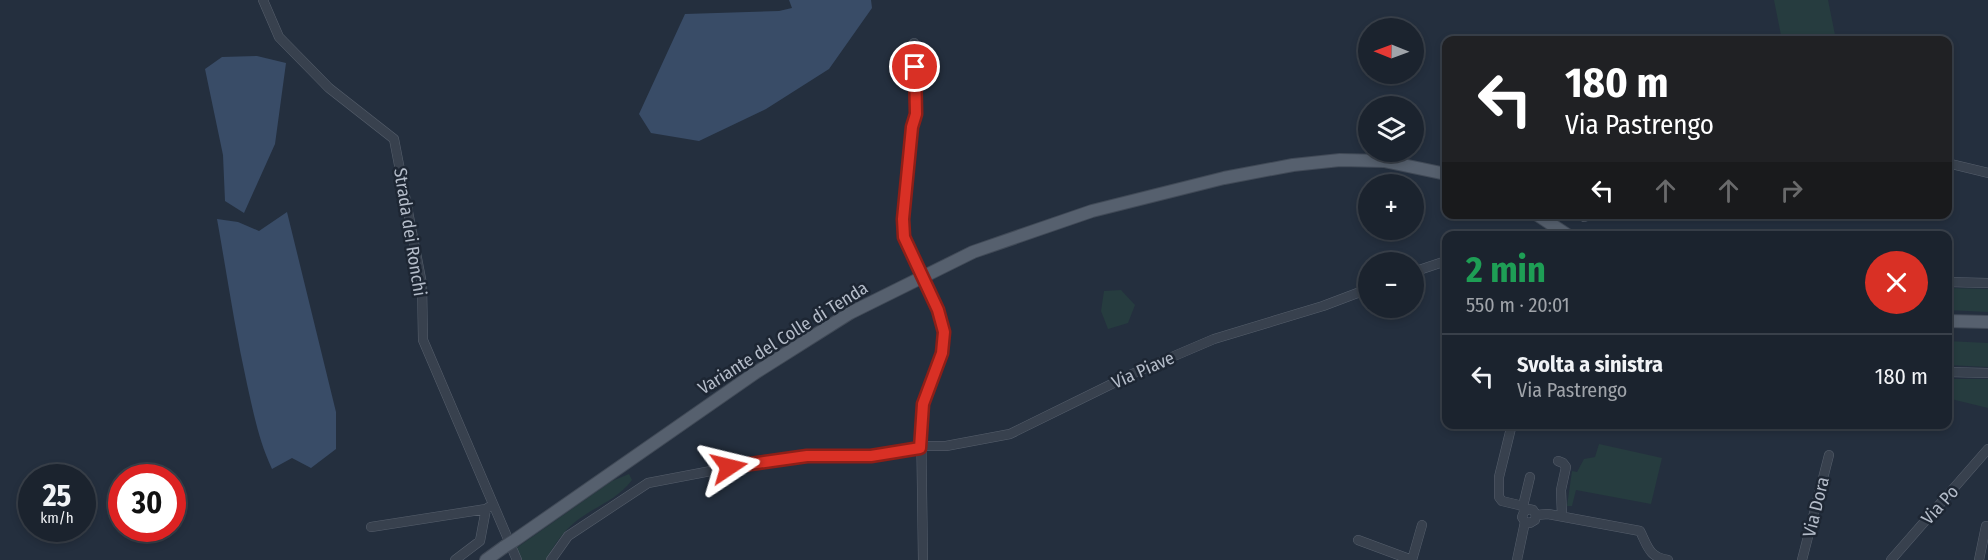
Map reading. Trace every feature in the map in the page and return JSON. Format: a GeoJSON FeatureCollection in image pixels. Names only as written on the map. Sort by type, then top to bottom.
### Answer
{"type":"FeatureCollection","features":[{"type":"Feature","properties":{"kind":"main road","name":"Variante del Colle di Tenda"},"geometry":{"type":"LineString","coordinates":[[486,560],[754,373],[850,313],[973,252],[1092,211],[1224,178],[1293,165],[1340,160],[1384,161],[1442,173]]}},
{"type":"Feature","properties":{"kind":"main road"},"geometry":{"type":"LineString","coordinates":[[1544,219],[1562,231]]}},
{"type":"Feature","properties":{"kind":"main road"},"geometry":{"type":"LineString","coordinates":[[1952,321],[1988,323]]}},
{"type":"Feature","properties":{"kind":"street","name":"Strada dei Ronchi"},"geometry":{"type":"LineString","coordinates":[[263,0],[279,37],[329,88],[394,139],[422,284],[423,340],[489,507],[517,560]]}},
{"type":"Feature","properties":{"kind":"street"},"geometry":{"type":"LineString","coordinates":[[914,43],[916,114],[912,127],[903,219],[904,237],[938,310],[944,332],[942,353],[923,404],[920,448],[923,560]]}},
{"type":"Feature","properties":{"kind":"street"},"geometry":{"type":"LineString","coordinates":[[1952,164],[1988,173]]}},
{"type":"Feature","properties":{"kind":"street"},"geometry":{"type":"LineString","coordinates":[[1424,268],[1442,262]]}},
{"type":"Feature","properties":{"kind":"street"},"geometry":{"type":"LineString","coordinates":[[1952,282],[1988,283]]}},
{"type":"Feature","properties":{"kind":"street","name":"Via Piave"},"geometry":{"type":"LineString","coordinates":[[551,560],[568,536],[632,493],[661,479],[779,458],[871,456],[946,446],[1010,434],[1132,374],[1214,339],[1323,306],[1358,293]]}},
{"type":"Feature","properties":{"kind":"street"},"geometry":{"type":"LineString","coordinates":[[1952,326],[1988,323]]}},
{"type":"Feature","properties":{"kind":"street"},"geometry":{"type":"LineString","coordinates":[[1952,372],[1988,373]]}},
{"type":"Feature","properties":{"kind":"street"},"geometry":{"type":"LineString","coordinates":[[1511,429],[1500,477],[1499,497],[1524,513]]}},
{"type":"Feature","properties":{"kind":"street","name":"Via Po"},"geometry":{"type":"LineString","coordinates":[[1891,560],[1988,449]]}},
{"type":"Feature","properties":{"kind":"street","name":"Via Dora"},"geometry":{"type":"LineString","coordinates":[[1802,560],[1829,455]]}},
{"type":"Feature","properties":{"kind":"street"},"geometry":{"type":"LineString","coordinates":[[1558,461],[1566,467],[1561,490],[1562,516]]}},
{"type":"Feature","properties":{"kind":"street"},"geometry":{"type":"LineString","coordinates":[[1517,560],[1530,477]]}},
{"type":"Feature","properties":{"kind":"street"},"geometry":{"type":"LineString","coordinates":[[371,527],[489,507],[480,541],[455,560]]}},
{"type":"Feature","properties":{"kind":"street"},"geometry":{"type":"LineString","coordinates":[[1524,513],[1528,509],[1533,510],[1536,515],[1562,516],[1640,531],[1648,556],[1668,560]]}},
{"type":"Feature","properties":{"kind":"street"},"geometry":{"type":"LineString","coordinates":[[1358,540],[1412,560],[1422,525]]}},
{"type":"Feature","properties":{"kind":"street"},"geometry":{"type":"LineString","coordinates":[[1979,560],[1986,526]]}},
{"type":"Feature","properties":{"kind":"green space"},"geometry":{"type":"Polygon","coordinates":[[[1774,0],[1828,0],[1835,36],[1781,36],[1774,0]]]}},
{"type":"Feature","properties":{"kind":"green space"},"geometry":{"type":"Polygon","coordinates":[[[1952,288],[1988,289],[1988,312],[1952,310],[1952,288]]]}},
{"type":"Feature","properties":{"kind":"green space"},"geometry":{"type":"Polygon","coordinates":[[[1121,290],[1135,305],[1128,323],[1108,329],[1101,311],[1104,291],[1121,290]]]}},
{"type":"Feature","properties":{"kind":"green space"},"geometry":{"type":"Polygon","coordinates":[[[1952,341],[1988,343],[1988,367],[1952,365],[1952,341]]]}},
{"type":"Feature","properties":{"kind":"green space"},"geometry":{"type":"Polygon","coordinates":[[[1952,379],[1988,379],[1988,408],[1952,399],[1952,379]]]}},
{"type":"Feature","properties":{"kind":"green space"},"geometry":{"type":"Polygon","coordinates":[[[1599,444],[1662,458],[1651,504],[1576,490],[1572,506],[1567,506],[1572,471],[1577,472],[1584,459],[1595,457],[1599,444]]]}},
{"type":"Feature","properties":{"kind":"green space"},"geometry":{"type":"Polygon","coordinates":[[[629,474],[632,480],[626,487],[570,526],[546,560],[519,560],[515,549],[612,481],[629,474]]]}},
{"type":"Feature","properties":{"kind":"water"},"geometry":{"type":"Polygon","coordinates":[[[789,0],[871,0],[872,8],[829,69],[766,109],[699,141],[651,133],[639,114],[685,14],[779,11],[792,8],[789,0]]]}},
{"type":"Feature","properties":{"kind":"water"},"geometry":{"type":"Polygon","coordinates":[[[257,56],[286,63],[275,144],[244,213],[225,201],[223,155],[205,69],[222,57],[257,56]]]}},
{"type":"Feature","properties":{"kind":"water"},"geometry":{"type":"Polygon","coordinates":[[[287,212],[336,412],[336,449],[311,468],[292,458],[272,469],[260,438],[247,384],[217,219],[238,222],[259,231],[287,212]]]}},
{"type":"Feature","properties":{"kind":"route"},"geometry":{"type":"LineString","coordinates":[[729,467],[779,458],[871,456],[920,448],[923,404],[942,353],[944,332],[938,310],[904,237],[903,219],[912,127],[916,114],[915,67]]}}]}
